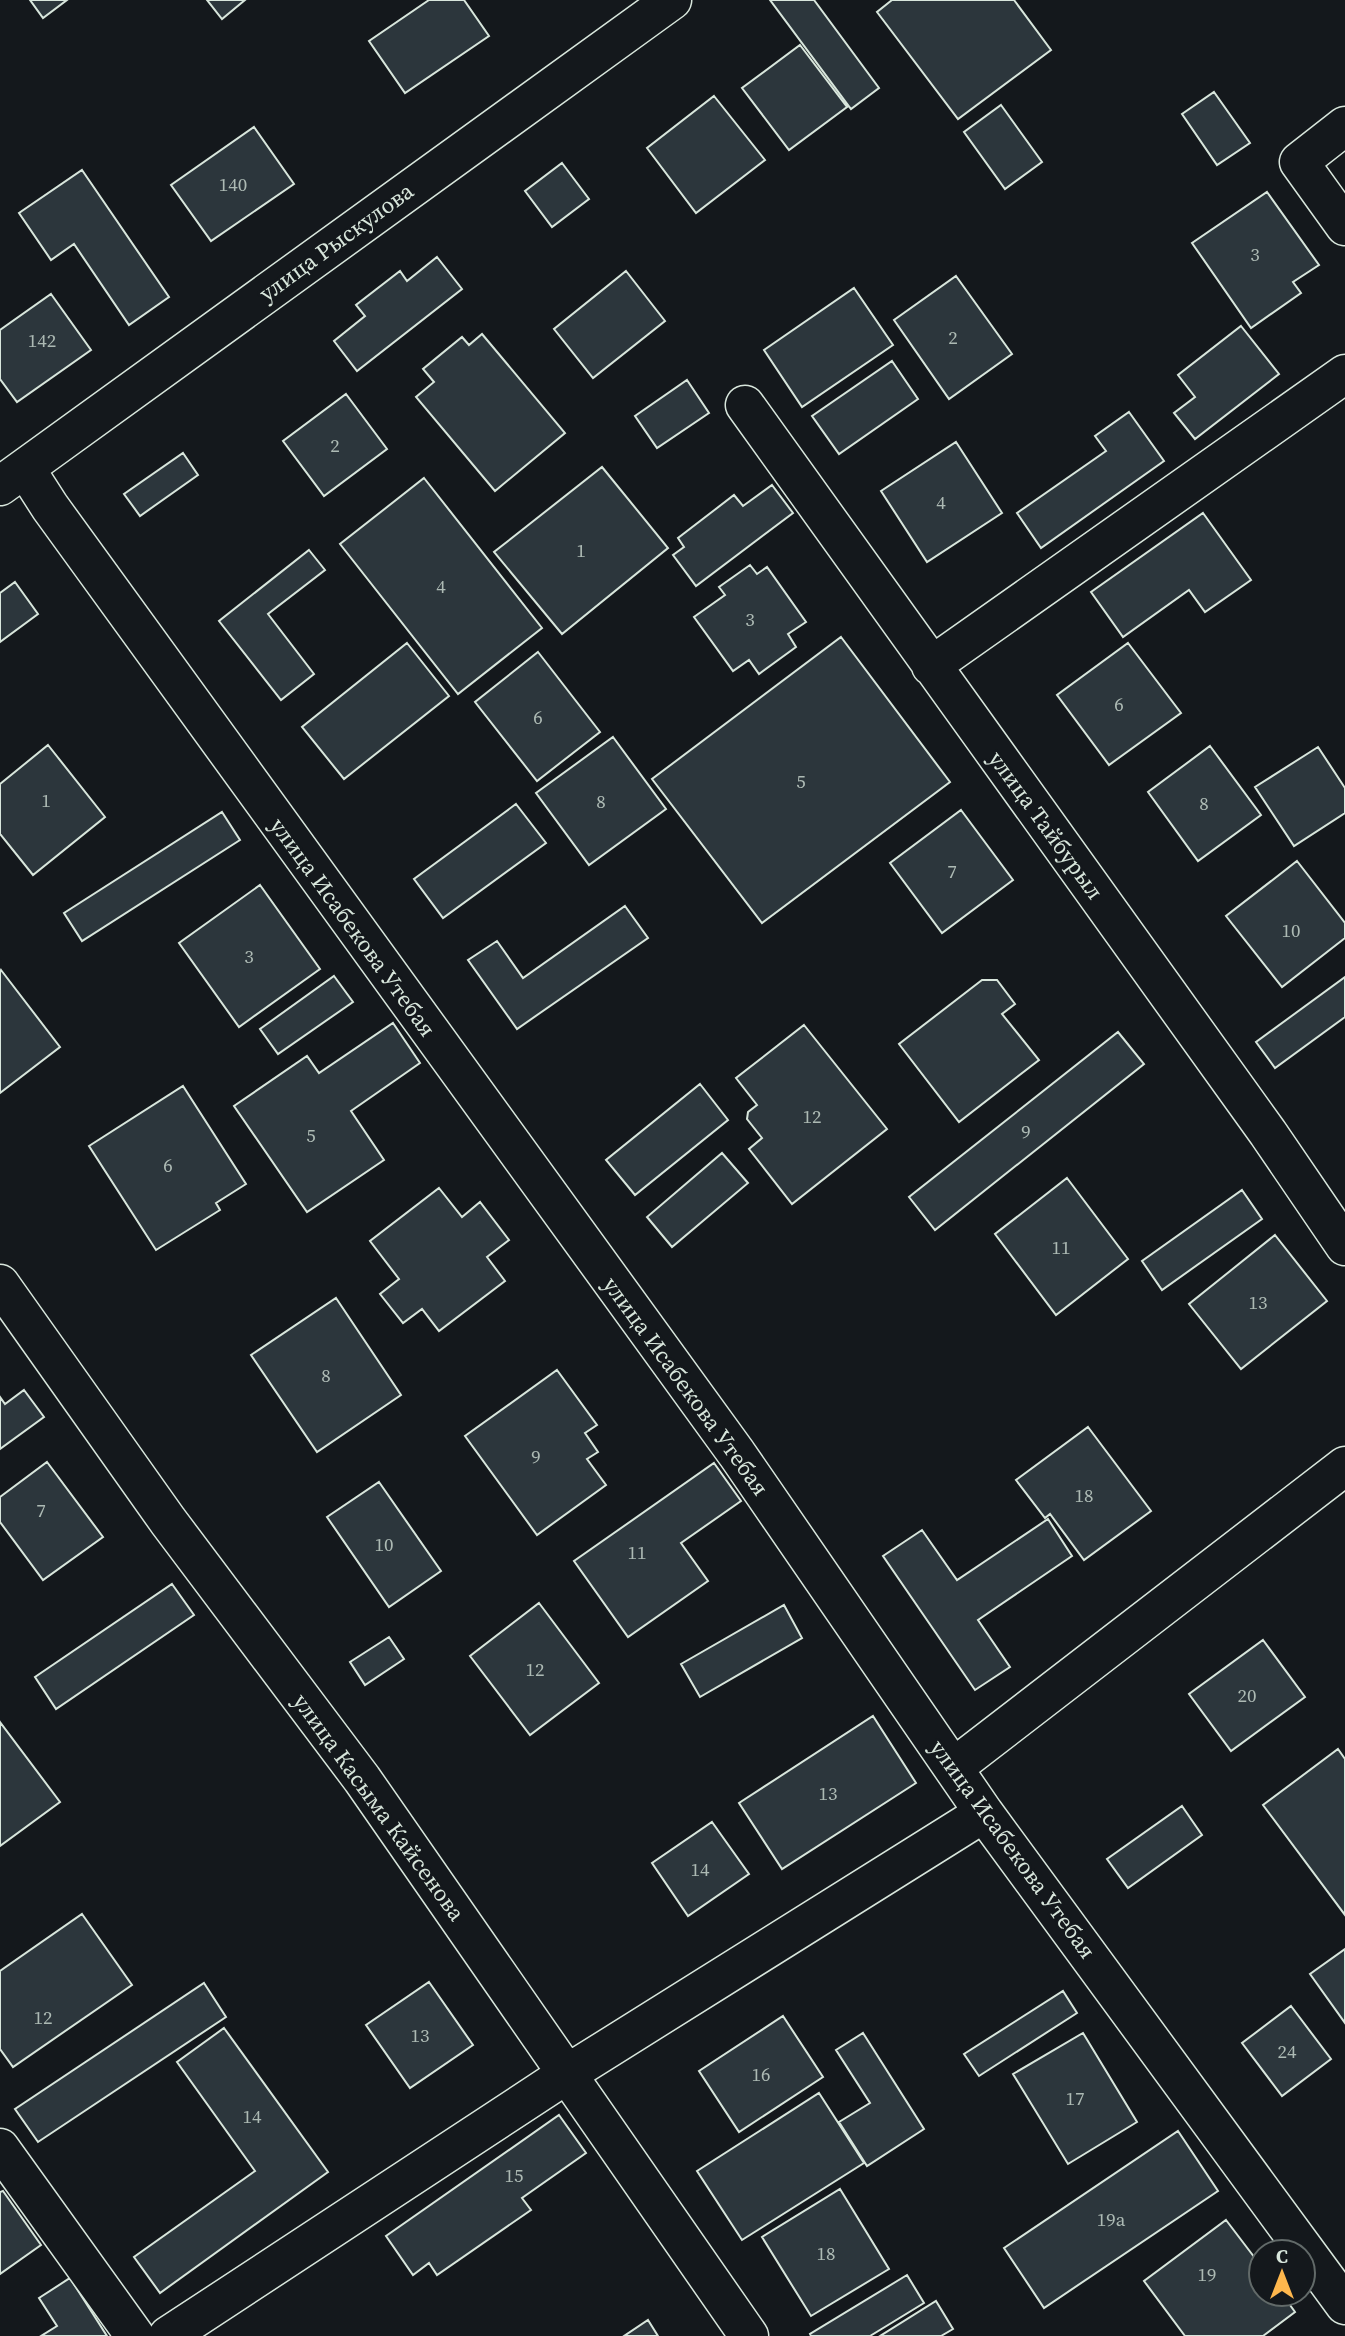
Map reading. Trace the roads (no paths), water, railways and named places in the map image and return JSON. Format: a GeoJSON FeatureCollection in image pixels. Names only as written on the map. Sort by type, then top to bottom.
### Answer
{"type":"FeatureCollection","features":[{"type":"Feature","properties":{"kind":"street","name":"улица Рыскулова"},"geometry":{"type":"LineString","coordinates":[[13,477],[672,0]]}},
{"type":"Feature","properties":{"kind":"street"},"geometry":{"type":"LineString","coordinates":[[1345,126],[1299,162],[1345,226]]}},
{"type":"Feature","properties":{"kind":"street"},"geometry":{"type":"LineString","coordinates":[[931,666],[1345,374]]}},
{"type":"Feature","properties":{"kind":"street","name":"улица Тайбурыл"},"geometry":{"type":"LineString","coordinates":[[746,405],[1268,1133],[1345,1246]]}},
{"type":"Feature","properties":{"kind":"street","name":"улица Исабекова Утебая"},"geometry":{"type":"LineString","coordinates":[[13,477],[58,518],[737,1454],[984,1812],[1345,2305]]}},
{"type":"Feature","properties":{"kind":"street","name":"улица Касыма Кайсенова"},"geometry":{"type":"LineString","coordinates":[[0,1284],[168,1521],[362,1779],[749,2336]]}},
{"type":"Feature","properties":{"kind":"street"},"geometry":{"type":"LineString","coordinates":[[953,1768],[1345,1466]]}},
{"type":"Feature","properties":{"kind":"street"},"geometry":{"type":"LineString","coordinates":[[168,2336],[567,2074],[984,1812]]}},
{"type":"Feature","properties":{"kind":"street"},"geometry":{"type":"LineString","coordinates":[[0,2148],[135,2336]]}}]}
